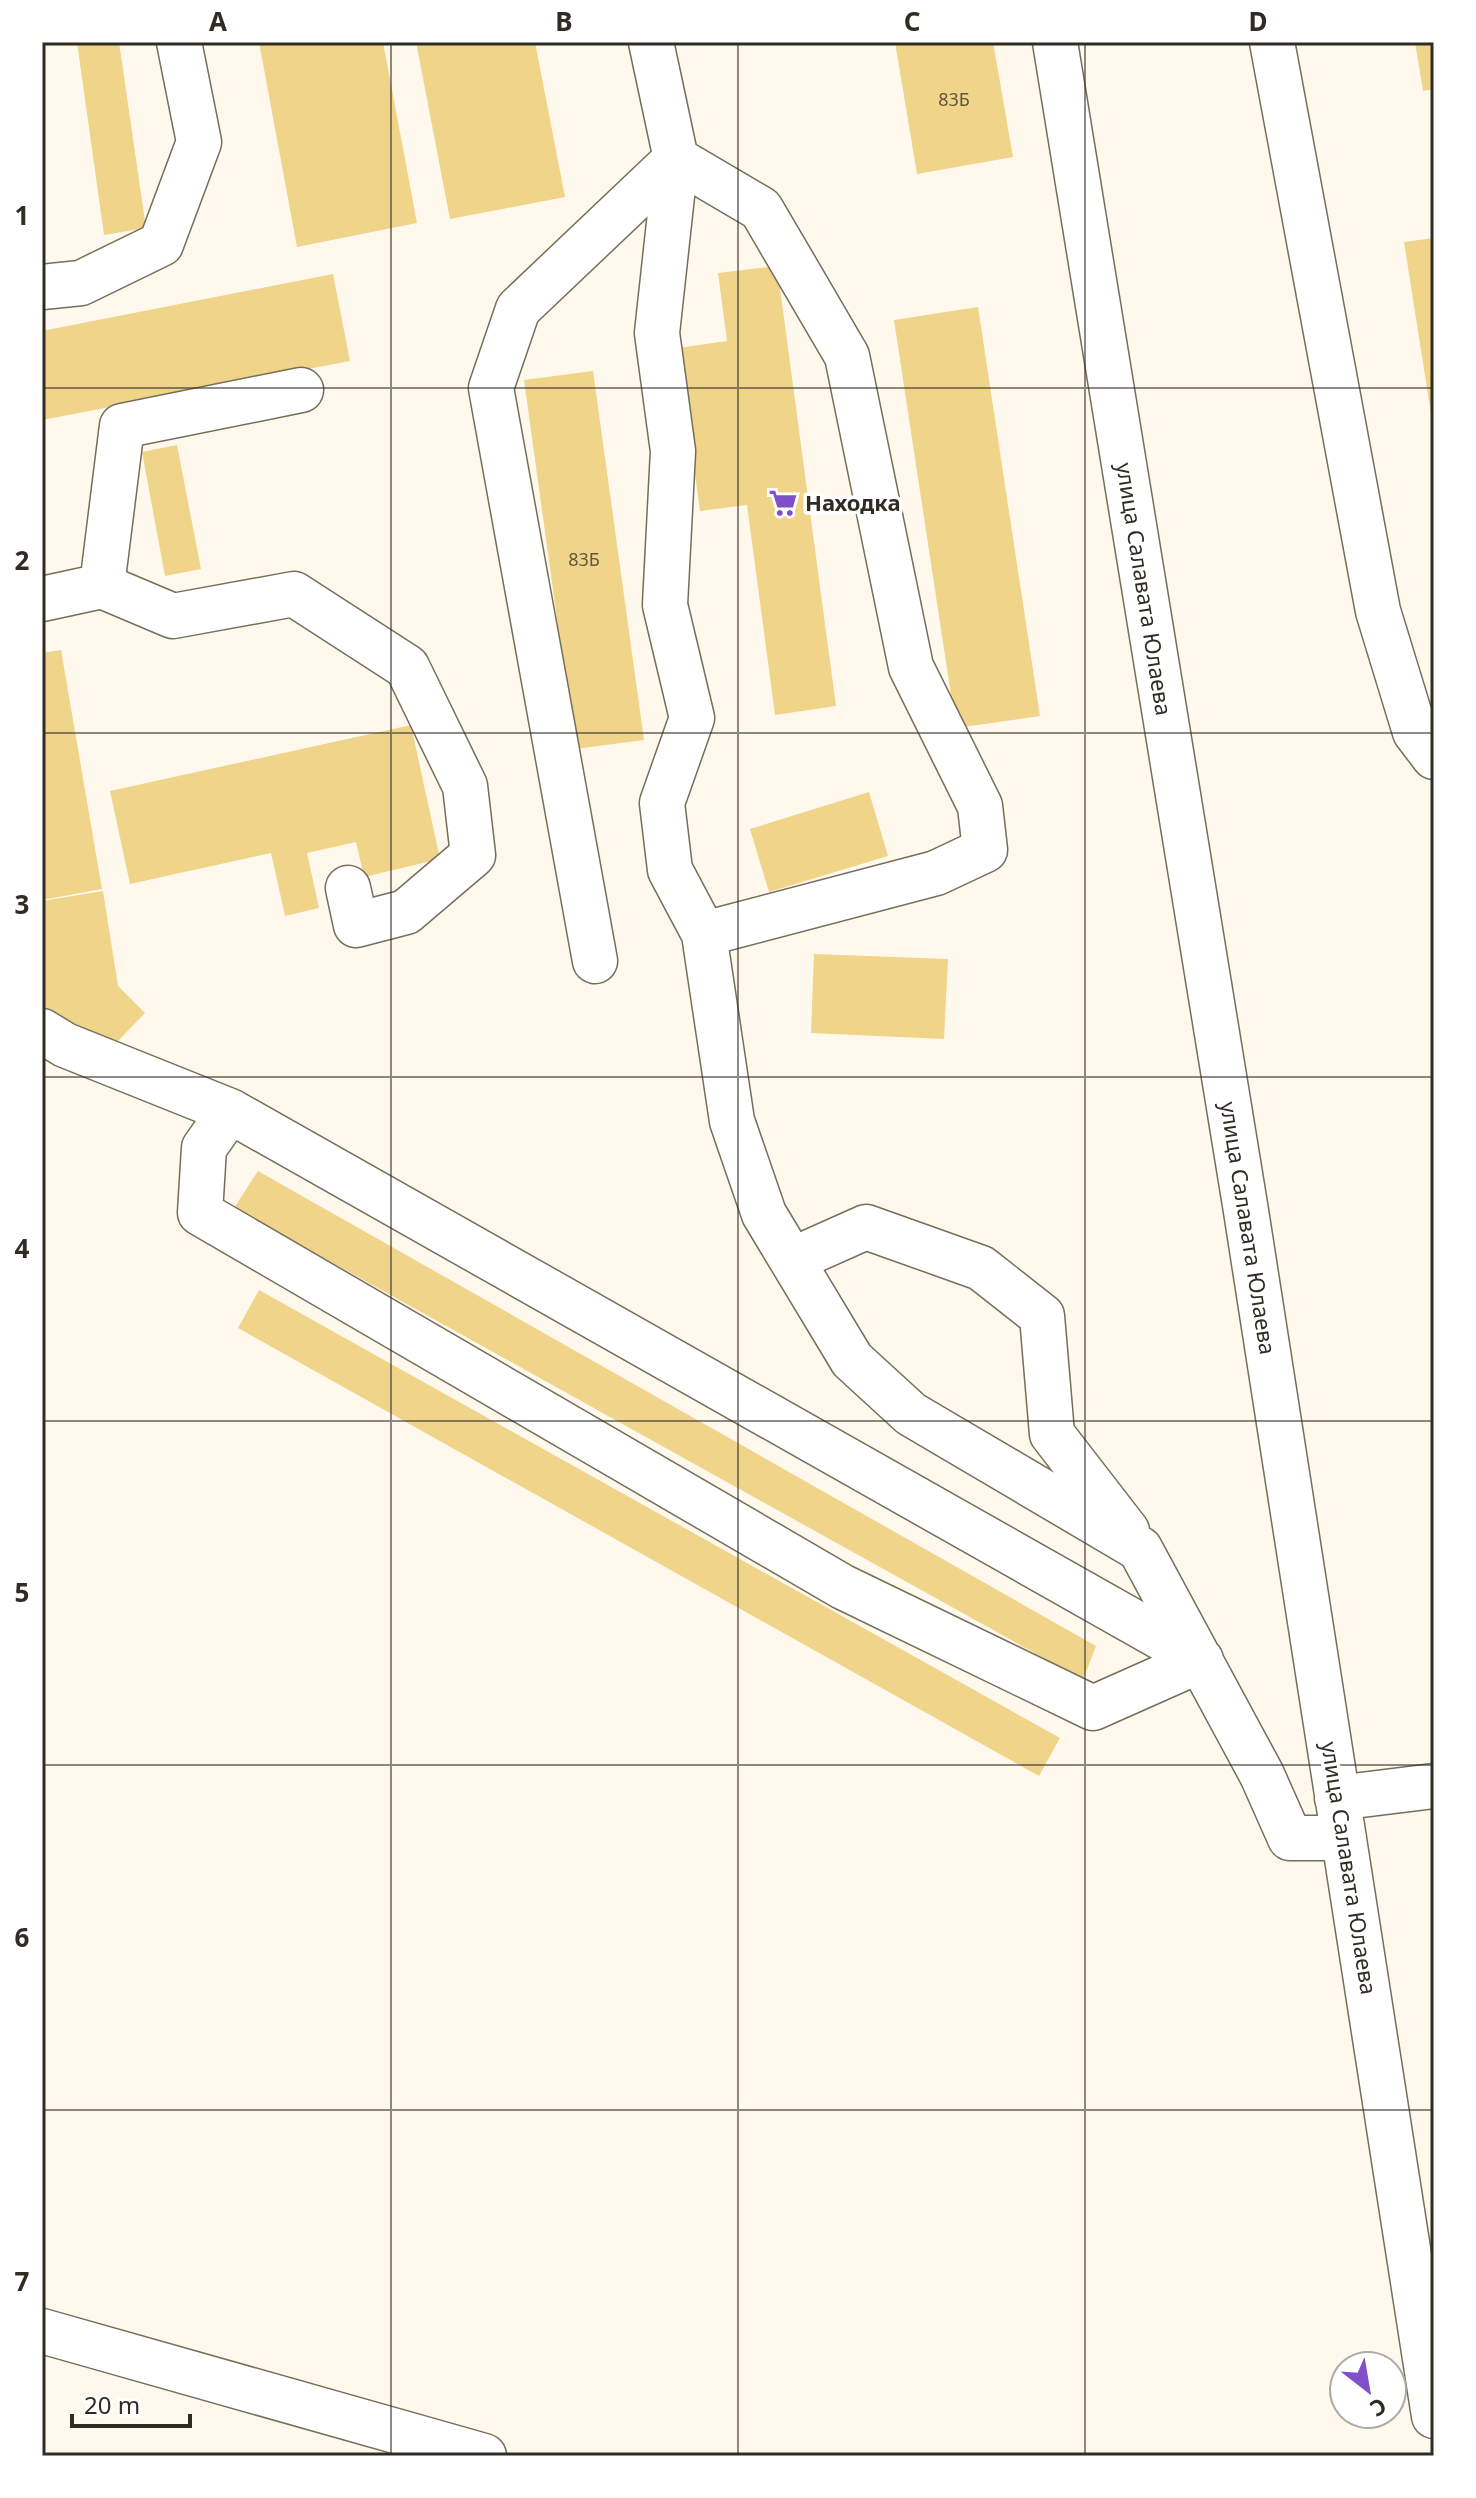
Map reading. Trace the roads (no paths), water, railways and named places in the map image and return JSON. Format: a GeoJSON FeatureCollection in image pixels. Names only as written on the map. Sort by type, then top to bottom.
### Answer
{"type":"FeatureCollection","features":[{"type":"Feature","properties":{"kind":"street"},"geometry":{"type":"LineString","coordinates":[[42,287],[81,283],[161,244],[199,142],[179,42]]}},
{"type":"Feature","properties":{"kind":"street"},"geometry":{"type":"LineString","coordinates":[[651,42],[676,159],[657,333],[673,451],[665,605],[692,718],[662,803],[670,870],[704,934],[732,1121],[764,1214],[852,1360],[911,1414],[1140,1549]]}},
{"type":"Feature","properties":{"kind":"street","name":"улица Салавата Юлаева"},"geometry":{"type":"LineString","coordinates":[[1055,42],[1246,1211],[1434,2416]]}},
{"type":"Feature","properties":{"kind":"street"},"geometry":{"type":"LineString","coordinates":[[1272,42],[1378,611],[1415,732],[1434,757]]}},
{"type":"Feature","properties":{"kind":"street"},"geometry":{"type":"LineString","coordinates":[[676,159],[761,209],[847,356],[911,667],[980,806],[985,850],[936,873],[704,934]]}},
{"type":"Feature","properties":{"kind":"street"},"geometry":{"type":"LineString","coordinates":[[595,961],[491,388],[518,309],[676,159]]}},
{"type":"Feature","properties":{"kind":"street"},"geometry":{"type":"LineString","coordinates":[[102,586],[122,426],[301,390]]}},
{"type":"Feature","properties":{"kind":"street"},"geometry":{"type":"LineString","coordinates":[[42,599],[102,586],[173,616],[294,594],[407,667],[465,786],[473,855],[406,912],[356,925],[348,888]]}},
{"type":"Feature","properties":{"kind":"street"},"geometry":{"type":"LineString","coordinates":[[42,1031],[65,1045],[230,1111],[1201,1660]]}},
{"type":"Feature","properties":{"kind":"street"},"geometry":{"type":"LineString","coordinates":[[230,1111],[204,1148],[200,1213],[843,1587],[1093,1708],[1201,1660]]}},
{"type":"Feature","properties":{"kind":"street"},"geometry":{"type":"LineString","coordinates":[[792,1260],[866,1227],[981,1268],[1042,1316],[1052,1434],[1140,1549],[1262,1775],[1290,1838],[1434,1786]]}},
{"type":"Feature","properties":{"kind":"street"},"geometry":{"type":"LineString","coordinates":[[42,2331],[484,2456]]}},
{"type":"Feature","properties":{"kind":"place","name":"Находка"},"geometry":{"type":"Point","coordinates":[783,503]}}]}
